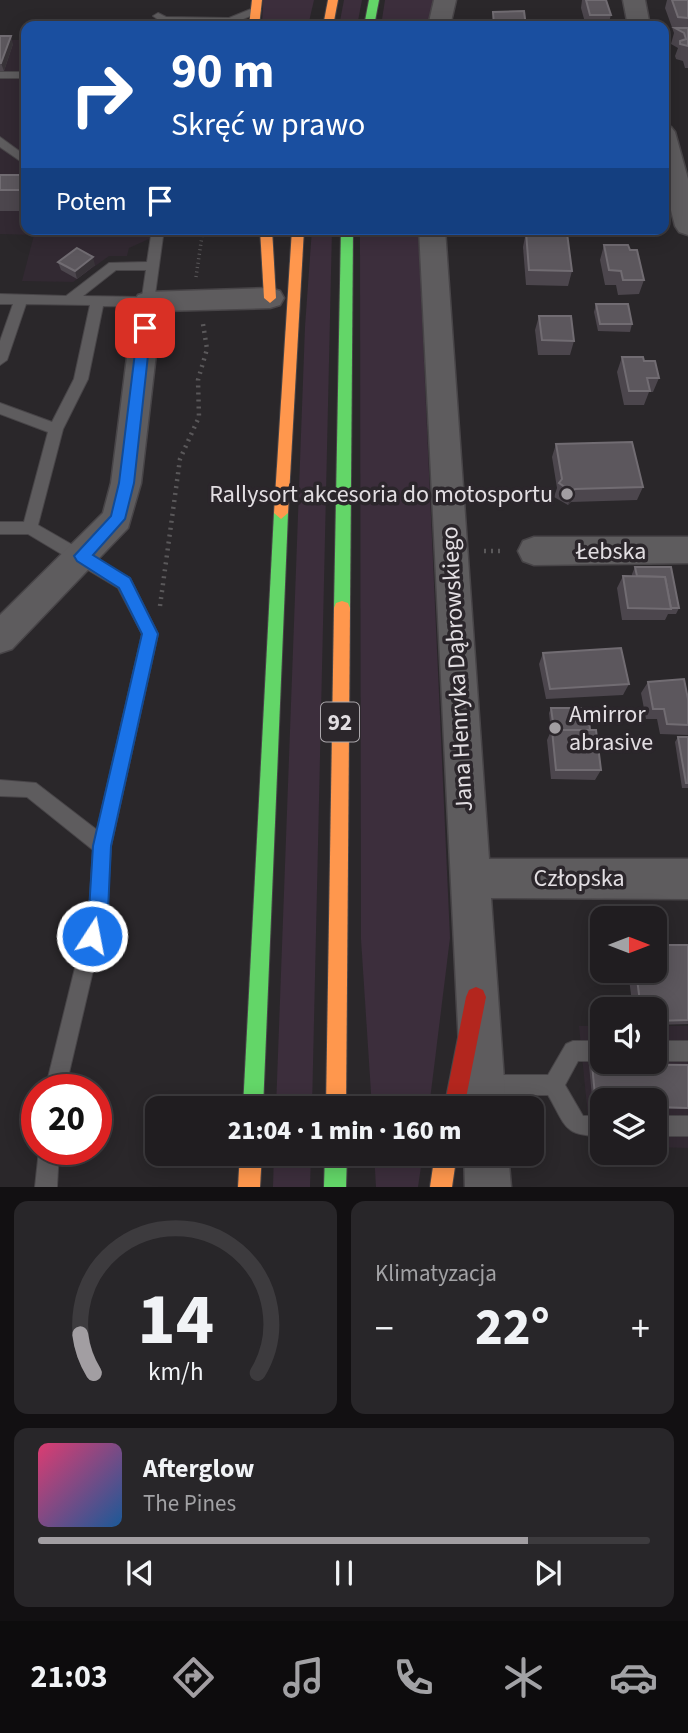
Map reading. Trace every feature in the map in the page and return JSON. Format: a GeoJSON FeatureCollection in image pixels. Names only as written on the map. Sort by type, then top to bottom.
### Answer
{"type":"FeatureCollection","features":[{"type":"Feature","properties":{"kind":"main road"},"geometry":{"type":"LineString","coordinates":[[329,21],[333,0]]}},
{"type":"Feature","properties":{"kind":"main road"},"geometry":{"type":"LineString","coordinates":[[370,21],[374,0]]}},
{"type":"Feature","properties":{"kind":"main road"},"geometry":{"type":"LineString","coordinates":[[266,235],[270,305]]}},
{"type":"Feature","properties":{"kind":"main road"},"geometry":{"type":"LineString","coordinates":[[254,1096],[298,235]]}},
{"type":"Feature","properties":{"kind":"main road","name":"92"},"geometry":{"type":"LineString","coordinates":[[336,1096],[346,235]]}},
{"type":"Feature","properties":{"kind":"main road"},"geometry":{"type":"LineString","coordinates":[[272,405],[284,466]]}},
{"type":"Feature","properties":{"kind":"main road"},"geometry":{"type":"LineString","coordinates":[[249,1187],[250,1166]]}},
{"type":"Feature","properties":{"kind":"main road"},"geometry":{"type":"LineString","coordinates":[[335,1187],[336,1166]]}},
{"type":"Feature","properties":{"kind":"main road"},"geometry":{"type":"LineString","coordinates":[[441,1187],[444,1166]]}},
{"type":"Feature","properties":{"kind":"street"},"geometry":{"type":"LineString","coordinates":[[440,21],[445,0]]}},
{"type":"Feature","properties":{"kind":"street"},"geometry":{"type":"LineString","coordinates":[[634,0],[638,21]]}},
{"type":"Feature","properties":{"kind":"street"},"geometry":{"type":"LineString","coordinates":[[669,155],[688,226]]}},
{"type":"Feature","properties":{"kind":"street","name":"Jana Henryka Dąbrowskiego"},"geometry":{"type":"LineString","coordinates":[[432,235],[476,997],[473,1096]]}},
{"type":"Feature","properties":{"kind":"street"},"geometry":{"type":"LineString","coordinates":[[0,638],[117,519],[127,483],[148,302],[270,305]]}},
{"type":"Feature","properties":{"kind":"street","name":"Łebska"},"geometry":{"type":"LineString","coordinates":[[534,551],[688,550]]}},
{"type":"Feature","properties":{"kind":"street","name":"Człopska"},"geometry":{"type":"LineString","coordinates":[[469,878],[688,879]]}},
{"type":"Feature","properties":{"kind":"street"},"geometry":{"type":"LineString","coordinates":[[487,1166],[488,1187]]}},
{"type":"Feature","properties":{"kind":"lane"},"geometry":{"type":"LineString","coordinates":[[158,16],[163,20],[231,21],[256,12]]}},
{"type":"Feature","properties":{"kind":"lane"},"geometry":{"type":"LineString","coordinates":[[0,75],[21,75]]}},
{"type":"Feature","properties":{"kind":"lane"},"geometry":{"type":"LineString","coordinates":[[0,141],[21,157]]}},
{"type":"Feature","properties":{"kind":"lane"},"geometry":{"type":"LineString","coordinates":[[0,299],[148,302],[157,235]]}},
{"type":"Feature","properties":{"kind":"lane"},"geometry":{"type":"LineString","coordinates":[[68,301],[113,266],[153,266]]}},
{"type":"Feature","properties":{"kind":"lane"},"geometry":{"type":"LineString","coordinates":[[0,360],[6,330],[21,300]]}},
{"type":"Feature","properties":{"kind":"lane"},"geometry":{"type":"LineString","coordinates":[[30,528],[56,429],[81,379],[97,301]]}},
{"type":"Feature","properties":{"kind":"lane"},"geometry":{"type":"LineString","coordinates":[[0,408],[56,429]]}},
{"type":"Feature","properties":{"kind":"lane"},"geometry":{"type":"LineString","coordinates":[[0,528],[30,528],[124,583],[150,634],[102,846],[98,911],[59,1074]]}},
{"type":"Feature","properties":{"kind":"lane"},"geometry":{"type":"LineString","coordinates":[[0,788],[30,789],[102,846]]}},
{"type":"Feature","properties":{"kind":"lane"},"geometry":{"type":"LineString","coordinates":[[494,1096],[551,1085],[555,1083],[573,1051],[590,1051]]}},
{"type":"Feature","properties":{"kind":"lane"},"geometry":{"type":"LineString","coordinates":[[667,1056],[688,1051]]}},
{"type":"Feature","properties":{"kind":"lane"},"geometry":{"type":"LineString","coordinates":[[551,1085],[555,1087],[576,1123],[590,1126]]}},
{"type":"Feature","properties":{"kind":"lane"},"geometry":{"type":"LineString","coordinates":[[667,1122],[688,1126]]}},
{"type":"Feature","properties":{"kind":"lane"},"geometry":{"type":"LineString","coordinates":[[46,1187],[48,1165]]}},
{"type":"Feature","properties":{"kind":"path"},"geometry":{"type":"LineString","coordinates":[[150,634],[162,601],[180,459],[199,417],[198,380],[207,349],[202,315],[188,301],[197,275],[202,235]]}},
{"type":"Feature","properties":{"kind":"shaded area"},"geometry":{"type":"Polygon","coordinates":[[[263,0],[314,0],[309,21],[262,21],[263,0]]]}},
{"type":"Feature","properties":{"kind":"shaded area"},"geometry":{"type":"Polygon","coordinates":[[[344,0],[362,0],[358,21],[340,21],[344,0]]]}},
{"type":"Feature","properties":{"kind":"shaded area"},"geometry":{"type":"Polygon","coordinates":[[[385,0],[435,0],[430,21],[382,21],[385,0]]]}},
{"type":"Feature","properties":{"kind":"shaded area"},"geometry":{"type":"Polygon","coordinates":[[[0,40],[21,40],[21,235],[0,234],[0,40]]]}},
{"type":"Feature","properties":{"kind":"shaded area"},"geometry":{"type":"Polygon","coordinates":[[[34,235],[149,235],[149,239],[129,248],[127,256],[109,256],[73,282],[22,281],[34,235]]]}},
{"type":"Feature","properties":{"kind":"shaded area"},"geometry":{"type":"Polygon","coordinates":[[[312,235],[332,235],[312,1096],[276,1096],[305,327],[312,235]]]}},
{"type":"Feature","properties":{"kind":"shaded area"},"geometry":{"type":"Polygon","coordinates":[[[360,235],[418,235],[450,938],[430,1096],[371,1096],[361,939],[360,235]]]}},
{"type":"Feature","properties":{"kind":"shaded area"},"geometry":{"type":"Polygon","coordinates":[[[579,1026],[590,1026],[590,1074],[667,1074],[667,1026],[688,1026],[688,1148],[667,1147],[667,1088],[590,1088],[590,1137],[579,1026]]]}},
{"type":"Feature","properties":{"kind":"shaded area"},"geometry":{"type":"Polygon","coordinates":[[[274,1166],[311,1166],[310,1187],[273,1187],[274,1166]]]}},
{"type":"Feature","properties":{"kind":"shaded area"},"geometry":{"type":"Polygon","coordinates":[[[375,1166],[421,1166],[418,1187],[376,1187],[375,1166]]]}},
{"type":"Feature","properties":{"kind":"building"},"geometry":{"type":"Polygon","coordinates":[[[586,0],[606,0],[611,15],[590,15],[586,0]]]}},
{"type":"Feature","properties":{"kind":"building"},"geometry":{"type":"Polygon","coordinates":[[[672,0],[688,0],[688,18],[678,17],[672,0]]]}},
{"type":"Feature","properties":{"kind":"building"},"geometry":{"type":"Polygon","coordinates":[[[524,11],[525,21],[494,21],[493,12],[524,11]]]}},
{"type":"Feature","properties":{"kind":"building"},"geometry":{"type":"Polygon","coordinates":[[[675,28],[688,28],[688,46],[680,44],[680,41],[686,39],[684,33],[675,28]]]}},
{"type":"Feature","properties":{"kind":"building"},"geometry":{"type":"Polygon","coordinates":[[[0,36],[11,36],[1,63],[0,63],[0,36]]]}},
{"type":"Feature","properties":{"kind":"building"},"geometry":{"type":"Polygon","coordinates":[[[0,175],[21,175],[21,190],[0,190],[0,175]]]}},
{"type":"Feature","properties":{"kind":"building"},"geometry":{"type":"Polygon","coordinates":[[[526,235],[567,235],[572,271],[529,270],[526,235]]]}},
{"type":"Feature","properties":{"kind":"building"},"geometry":{"type":"Polygon","coordinates":[[[604,245],[628,245],[630,250],[637,250],[644,280],[623,280],[621,271],[609,270],[604,245]]]}},
{"type":"Feature","properties":{"kind":"building"},"geometry":{"type":"Polygon","coordinates":[[[77,248],[93,257],[75,271],[58,262],[77,248]]]}},
{"type":"Feature","properties":{"kind":"building"},"geometry":{"type":"Polygon","coordinates":[[[596,304],[628,304],[632,324],[600,324],[596,304]]]}},
{"type":"Feature","properties":{"kind":"building"},"geometry":{"type":"Polygon","coordinates":[[[539,316],[571,316],[574,341],[542,340],[539,316]]]}},
{"type":"Feature","properties":{"kind":"building"},"geometry":{"type":"Polygon","coordinates":[[[622,357],[643,357],[644,361],[655,361],[659,378],[647,378],[650,391],[629,391],[622,357]]]}},
{"type":"Feature","properties":{"kind":"building"},"geometry":{"type":"Polygon","coordinates":[[[632,442],[643,487],[575,489],[572,492],[559,483],[562,479],[556,444],[632,442]]]}},
{"type":"Feature","properties":{"kind":"building"},"geometry":{"type":"Polygon","coordinates":[[[635,567],[671,567],[679,608],[671,608],[665,577],[637,576],[635,567]]]}},
{"type":"Feature","properties":{"kind":"building"},"geometry":{"type":"Polygon","coordinates":[[[623,576],[665,577],[671,609],[628,608],[623,576]]]}},
{"type":"Feature","properties":{"kind":"building"},"geometry":{"type":"Polygon","coordinates":[[[621,648],[629,684],[550,689],[543,653],[621,648]]]}},
{"type":"Feature","properties":{"kind":"building"},"geometry":{"type":"Polygon","coordinates":[[[684,679],[688,699],[688,725],[667,724],[664,709],[653,709],[648,682],[684,679]]]}},
{"type":"Feature","properties":{"kind":"building"},"geometry":{"type":"Polygon","coordinates":[[[551,708],[588,708],[590,730],[554,730],[551,708]]]}},
{"type":"Feature","properties":{"kind":"building"},"geometry":{"type":"Polygon","coordinates":[[[552,730],[596,730],[601,770],[556,770],[552,730]]]}},
{"type":"Feature","properties":{"kind":"building"},"geometry":{"type":"Polygon","coordinates":[[[678,737],[688,737],[688,783],[686,783],[678,737]]]}},
{"type":"Feature","properties":{"kind":"building"},"geometry":{"type":"Polygon","coordinates":[[[667,945],[688,945],[688,1020],[667,1021],[667,997],[639,997],[638,984],[667,984],[667,945]]]}},
{"type":"Feature","properties":{"kind":"building"},"geometry":{"type":"Polygon","coordinates":[[[667,1065],[688,1065],[688,1108],[667,1107],[667,1088],[594,1088],[593,1074],[667,1074],[667,1065]]]}},
{"type":"Feature","properties":{"kind":"traffic: fast"},"geometry":{"type":"LineString","coordinates":[[370,21],[374,0]]}},
{"type":"Feature","properties":{"kind":"traffic: fast"},"geometry":{"type":"LineString","coordinates":[[342,608],[347,235]]}},
{"type":"Feature","properties":{"kind":"traffic: fast"},"geometry":{"type":"LineString","coordinates":[[254,1096],[281,513]]}},
{"type":"Feature","properties":{"kind":"traffic: fast"},"geometry":{"type":"LineString","coordinates":[[335,1187],[336,1166]]}},
{"type":"Feature","properties":{"kind":"traffic: slow"},"geometry":{"type":"LineString","coordinates":[[255,21],[257,0]]}},
{"type":"Feature","properties":{"kind":"traffic: slow"},"geometry":{"type":"LineString","coordinates":[[329,21],[333,0]]}},
{"type":"Feature","properties":{"kind":"traffic: slow"},"geometry":{"type":"LineString","coordinates":[[266,235],[270,298]]}},
{"type":"Feature","properties":{"kind":"traffic: slow"},"geometry":{"type":"LineString","coordinates":[[281,513],[298,235]]}},
{"type":"Feature","properties":{"kind":"traffic: slow"},"geometry":{"type":"LineString","coordinates":[[336,1096],[342,608]]}},
{"type":"Feature","properties":{"kind":"traffic: slow"},"geometry":{"type":"LineString","coordinates":[[249,1187],[250,1166]]}},
{"type":"Feature","properties":{"kind":"traffic: slow"},"geometry":{"type":"LineString","coordinates":[[441,1187],[444,1166]]}},
{"type":"Feature","properties":{"kind":"traffic: jam"},"geometry":{"type":"LineString","coordinates":[[456,1096],[476,997]]}},
{"type":"Feature","properties":{"kind":"place","name":"Rallysort akcesoria do motosportu"},"geometry":{"type":"Point","coordinates":[567,494]}},
{"type":"Feature","properties":{"kind":"place","name":"Amirror abrasive"},"geometry":{"type":"Point","coordinates":[555,728]}},
{"type":"Feature","properties":{"kind":"route"},"geometry":{"type":"LineString","coordinates":[[92,936],[98,911],[102,846],[150,634],[124,583],[82,556],[117,519],[127,483],[145,328]]}}]}
